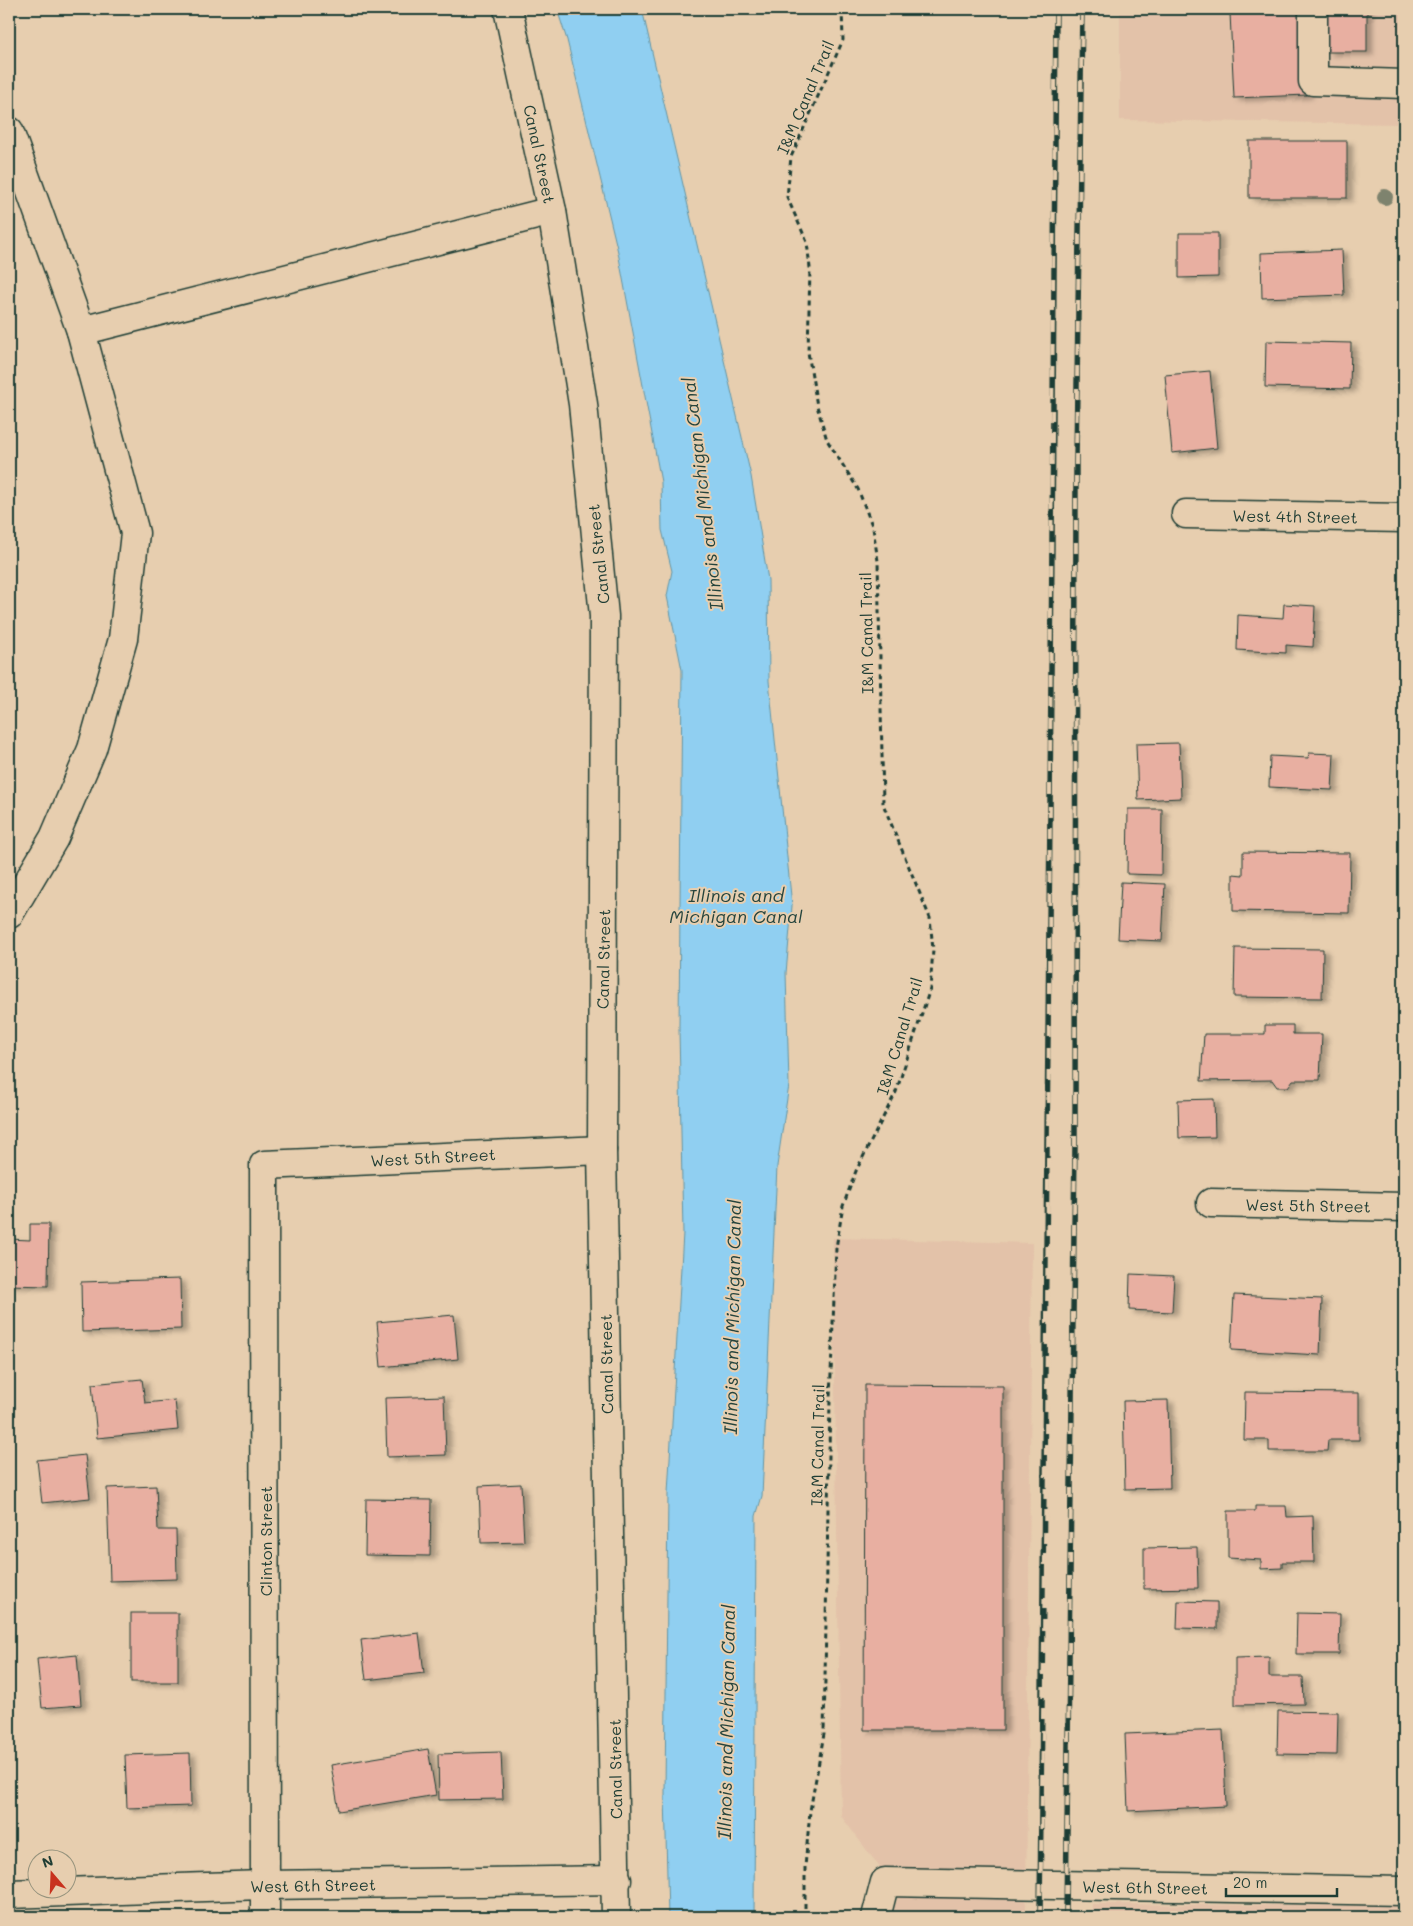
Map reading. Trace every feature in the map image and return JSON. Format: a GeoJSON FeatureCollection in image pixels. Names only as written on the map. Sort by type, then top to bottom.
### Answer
{"type":"FeatureCollection","features":[{"type":"Feature","properties":{"kind":"street","name":"Canal Street"},"geometry":{"type":"LineString","coordinates":[[508,9],[552,211],[583,404],[604,616],[602,1150],[617,1880],[616,1917]]}},
{"type":"Feature","properties":{"kind":"street"},"geometry":{"type":"LineString","coordinates":[[1313,9],[1313,82],[1404,84]]}},
{"type":"Feature","properties":{"kind":"street"},"geometry":{"type":"LineString","coordinates":[[9,131],[81,332],[135,533],[123,639],[92,748],[54,838],[9,914]]}},
{"type":"Feature","properties":{"kind":"street"},"geometry":{"type":"LineString","coordinates":[[81,332],[552,211]]}},
{"type":"Feature","properties":{"kind":"street","name":"West 4th Street"},"geometry":{"type":"LineString","coordinates":[[1186,514],[1404,518]]}},
{"type":"Feature","properties":{"kind":"street","name":"West 5th Street"},"geometry":{"type":"LineString","coordinates":[[264,1165],[602,1150]]}},
{"type":"Feature","properties":{"kind":"street","name":"Clinton Street"},"geometry":{"type":"LineString","coordinates":[[264,1165],[265,1917]]}},
{"type":"Feature","properties":{"kind":"street","name":"West 5th Street"},"geometry":{"type":"LineString","coordinates":[[1211,1203],[1404,1207]]}},
{"type":"Feature","properties":{"kind":"street","name":"West 6th Street"},"geometry":{"type":"LineString","coordinates":[[9,1894],[265,1886],[617,1880]]}},
{"type":"Feature","properties":{"kind":"street","name":"West 6th Street"},"geometry":{"type":"LineString","coordinates":[[876,1917],[885,1882],[1404,1891]]}},
{"type":"Feature","properties":{"kind":"path","name":"I&M Canal Trail"},"geometry":{"type":"LineString","coordinates":[[805,1917],[805,1867],[810,1811],[824,1734],[830,1407],[836,1248],[843,1206],[856,1171],[896,1092],[930,989],[933,950],[930,918],[883,804],[878,561],[873,528],[858,489],[827,440],[818,406],[808,352],[810,268],[807,242],[787,197],[791,157],[844,40],[842,9]]}},
{"type":"Feature","properties":{"kind":"shaded area"},"geometry":{"type":"Polygon","coordinates":[[[1120,9],[1404,9],[1404,124],[1120,120],[1120,9]]]}},
{"type":"Feature","properties":{"kind":"shaded area"},"geometry":{"type":"Polygon","coordinates":[[[833,1238],[1032,1243],[1026,1917],[889,1917],[900,1894],[841,1816],[833,1238]]]}},
{"type":"Feature","properties":{"kind":"shaded area"},"geometry":{"type":"Polygon","coordinates":[[[1092,1904],[1404,1906],[1404,1917],[1092,1917],[1092,1904]]]}},
{"type":"Feature","properties":{"kind":"water","name":"Illinois and Michigan Canal"},"geometry":{"type":"Polygon","coordinates":[[[557,9],[642,9],[751,476],[768,580],[769,681],[792,906],[786,973],[789,1085],[777,1166],[762,1496],[756,1516],[754,1917],[668,1917],[665,1794],[668,1493],[683,1233],[679,1029],[682,670],[667,596],[672,571],[662,530],[661,482],[618,252],[567,40],[557,9]]]}},
{"type":"Feature","properties":{"kind":"building"},"geometry":{"type":"Polygon","coordinates":[[[1327,9],[1367,9],[1367,52],[1327,52],[1327,9]]]}},
{"type":"Feature","properties":{"kind":"building"},"geometry":{"type":"Polygon","coordinates":[[[1303,10],[1307,95],[1234,98],[1230,13],[1303,10]]]}},
{"type":"Feature","properties":{"kind":"building"},"geometry":{"type":"Polygon","coordinates":[[[1249,141],[1347,141],[1347,198],[1249,198],[1249,141]]]}},
{"type":"Feature","properties":{"kind":"building"},"geometry":{"type":"Polygon","coordinates":[[[1179,233],[1218,233],[1218,277],[1179,278],[1179,233]]]}},
{"type":"Feature","properties":{"kind":"building"},"geometry":{"type":"Polygon","coordinates":[[[1342,250],[1344,295],[1262,298],[1261,253],[1342,250]]]}},
{"type":"Feature","properties":{"kind":"building"},"geometry":{"type":"Polygon","coordinates":[[[1266,341],[1351,343],[1350,389],[1265,387],[1266,341]]]}},
{"type":"Feature","properties":{"kind":"building"},"geometry":{"type":"Polygon","coordinates":[[[1210,371],[1217,448],[1172,453],[1165,375],[1210,371]]]}},
{"type":"Feature","properties":{"kind":"building"},"geometry":{"type":"Polygon","coordinates":[[[1284,604],[1315,606],[1313,647],[1286,645],[1286,653],[1237,650],[1238,615],[1283,618],[1284,604]]]}},
{"type":"Feature","properties":{"kind":"building"},"geometry":{"type":"Polygon","coordinates":[[[1179,743],[1181,798],[1138,800],[1136,744],[1179,743]]]}},
{"type":"Feature","properties":{"kind":"building"},"geometry":{"type":"Polygon","coordinates":[[[1309,753],[1334,754],[1332,790],[1269,787],[1270,756],[1308,758],[1309,753]]]}},
{"type":"Feature","properties":{"kind":"building"},"geometry":{"type":"Polygon","coordinates":[[[1128,809],[1162,809],[1161,875],[1127,874],[1128,809]]]}},
{"type":"Feature","properties":{"kind":"building"},"geometry":{"type":"Polygon","coordinates":[[[1243,852],[1350,853],[1349,913],[1233,911],[1233,874],[1243,875],[1243,852]]]}},
{"type":"Feature","properties":{"kind":"building"},"geometry":{"type":"Polygon","coordinates":[[[1121,882],[1165,884],[1162,941],[1118,939],[1121,882]]]}},
{"type":"Feature","properties":{"kind":"building"},"geometry":{"type":"Polygon","coordinates":[[[1235,948],[1323,949],[1322,998],[1234,997],[1235,948]]]}},
{"type":"Feature","properties":{"kind":"building"},"geometry":{"type":"Polygon","coordinates":[[[1265,1025],[1293,1025],[1293,1034],[1322,1034],[1320,1080],[1293,1080],[1288,1087],[1277,1087],[1272,1080],[1201,1081],[1204,1034],[1265,1034],[1265,1025]]]}},
{"type":"Feature","properties":{"kind":"building"},"geometry":{"type":"Polygon","coordinates":[[[1214,1099],[1215,1137],[1179,1138],[1178,1100],[1214,1099]]]}},
{"type":"Feature","properties":{"kind":"building"},"geometry":{"type":"Polygon","coordinates":[[[30,1224],[49,1224],[48,1286],[9,1285],[9,1239],[30,1240],[30,1224]]]}},
{"type":"Feature","properties":{"kind":"building"},"geometry":{"type":"Polygon","coordinates":[[[1130,1274],[1174,1276],[1172,1312],[1129,1310],[1130,1274]]]}},
{"type":"Feature","properties":{"kind":"building"},"geometry":{"type":"Polygon","coordinates":[[[180,1279],[181,1329],[82,1332],[81,1282],[180,1279]]]}},
{"type":"Feature","properties":{"kind":"building"},"geometry":{"type":"Polygon","coordinates":[[[1234,1295],[1322,1299],[1320,1355],[1231,1350],[1234,1295]]]}},
{"type":"Feature","properties":{"kind":"building"},"geometry":{"type":"Polygon","coordinates":[[[454,1315],[458,1359],[381,1367],[377,1322],[454,1315]]]}},
{"type":"Feature","properties":{"kind":"building"},"geometry":{"type":"Polygon","coordinates":[[[142,1379],[145,1403],[175,1400],[178,1430],[97,1438],[92,1384],[142,1379]]]}},
{"type":"Feature","properties":{"kind":"building"},"geometry":{"type":"Polygon","coordinates":[[[865,1385],[1003,1386],[1003,1730],[864,1730],[865,1385]]]}},
{"type":"Feature","properties":{"kind":"building"},"geometry":{"type":"Polygon","coordinates":[[[1245,1392],[1359,1393],[1359,1440],[1328,1440],[1327,1451],[1269,1451],[1269,1440],[1244,1440],[1245,1392]]]}},
{"type":"Feature","properties":{"kind":"building"},"geometry":{"type":"Polygon","coordinates":[[[444,1396],[446,1455],[387,1457],[385,1398],[444,1396]]]}},
{"type":"Feature","properties":{"kind":"building"},"geometry":{"type":"Polygon","coordinates":[[[1168,1400],[1170,1488],[1125,1489],[1123,1401],[1168,1400]]]}},
{"type":"Feature","properties":{"kind":"building"},"geometry":{"type":"Polygon","coordinates":[[[85,1455],[90,1498],[42,1503],[37,1460],[85,1455]]]}},
{"type":"Feature","properties":{"kind":"building"},"geometry":{"type":"Polygon","coordinates":[[[521,1484],[524,1542],[481,1543],[479,1486],[521,1484]]]}},
{"type":"Feature","properties":{"kind":"building"},"geometry":{"type":"Polygon","coordinates":[[[156,1486],[158,1530],[176,1530],[177,1579],[110,1581],[107,1488],[156,1486]]]}},
{"type":"Feature","properties":{"kind":"building"},"geometry":{"type":"Polygon","coordinates":[[[366,1499],[431,1500],[430,1556],[365,1555],[366,1499]]]}},
{"type":"Feature","properties":{"kind":"building"},"geometry":{"type":"Polygon","coordinates":[[[1255,1506],[1286,1506],[1287,1517],[1313,1516],[1314,1562],[1282,1562],[1282,1568],[1261,1569],[1261,1560],[1228,1558],[1228,1511],[1255,1511],[1255,1506]]]}},
{"type":"Feature","properties":{"kind":"building"},"geometry":{"type":"Polygon","coordinates":[[[1197,1547],[1198,1588],[1144,1589],[1144,1548],[1197,1547]]]}},
{"type":"Feature","properties":{"kind":"building"},"geometry":{"type":"Polygon","coordinates":[[[1178,1601],[1217,1602],[1217,1629],[1177,1628],[1178,1601]]]}},
{"type":"Feature","properties":{"kind":"building"},"geometry":{"type":"Polygon","coordinates":[[[131,1613],[178,1613],[178,1682],[131,1682],[131,1613]]]}},
{"type":"Feature","properties":{"kind":"building"},"geometry":{"type":"Polygon","coordinates":[[[1297,1613],[1340,1614],[1339,1654],[1296,1654],[1297,1613]]]}},
{"type":"Feature","properties":{"kind":"building"},"geometry":{"type":"Polygon","coordinates":[[[419,1633],[424,1673],[366,1680],[361,1640],[419,1633]]]}},
{"type":"Feature","properties":{"kind":"building"},"geometry":{"type":"Polygon","coordinates":[[[77,1655],[81,1705],[42,1708],[37,1659],[77,1655]]]}},
{"type":"Feature","properties":{"kind":"building"},"geometry":{"type":"Polygon","coordinates":[[[1269,1657],[1269,1677],[1303,1677],[1304,1704],[1235,1705],[1235,1658],[1269,1657]]]}},
{"type":"Feature","properties":{"kind":"building"},"geometry":{"type":"Polygon","coordinates":[[[1278,1711],[1338,1712],[1337,1755],[1277,1754],[1278,1711]]]}},
{"type":"Feature","properties":{"kind":"building"},"geometry":{"type":"Polygon","coordinates":[[[1223,1730],[1226,1806],[1128,1811],[1125,1734],[1223,1730]]]}},
{"type":"Feature","properties":{"kind":"building"},"geometry":{"type":"Polygon","coordinates":[[[428,1749],[436,1795],[339,1811],[331,1765],[428,1749]]]}},
{"type":"Feature","properties":{"kind":"building"},"geometry":{"type":"Polygon","coordinates":[[[501,1752],[503,1799],[439,1800],[438,1754],[501,1752]]]}},
{"type":"Feature","properties":{"kind":"building"},"geometry":{"type":"Polygon","coordinates":[[[190,1753],[191,1806],[127,1808],[125,1755],[190,1753]]]}},
{"type":"Feature","properties":{"kind":"railway"},"geometry":{"type":"LineString","coordinates":[[1040,1917],[1046,1440],[1056,9]]}},
{"type":"Feature","properties":{"kind":"railway"},"geometry":{"type":"LineString","coordinates":[[1066,1917],[1075,1145],[1076,462],[1082,9]]}}]}
